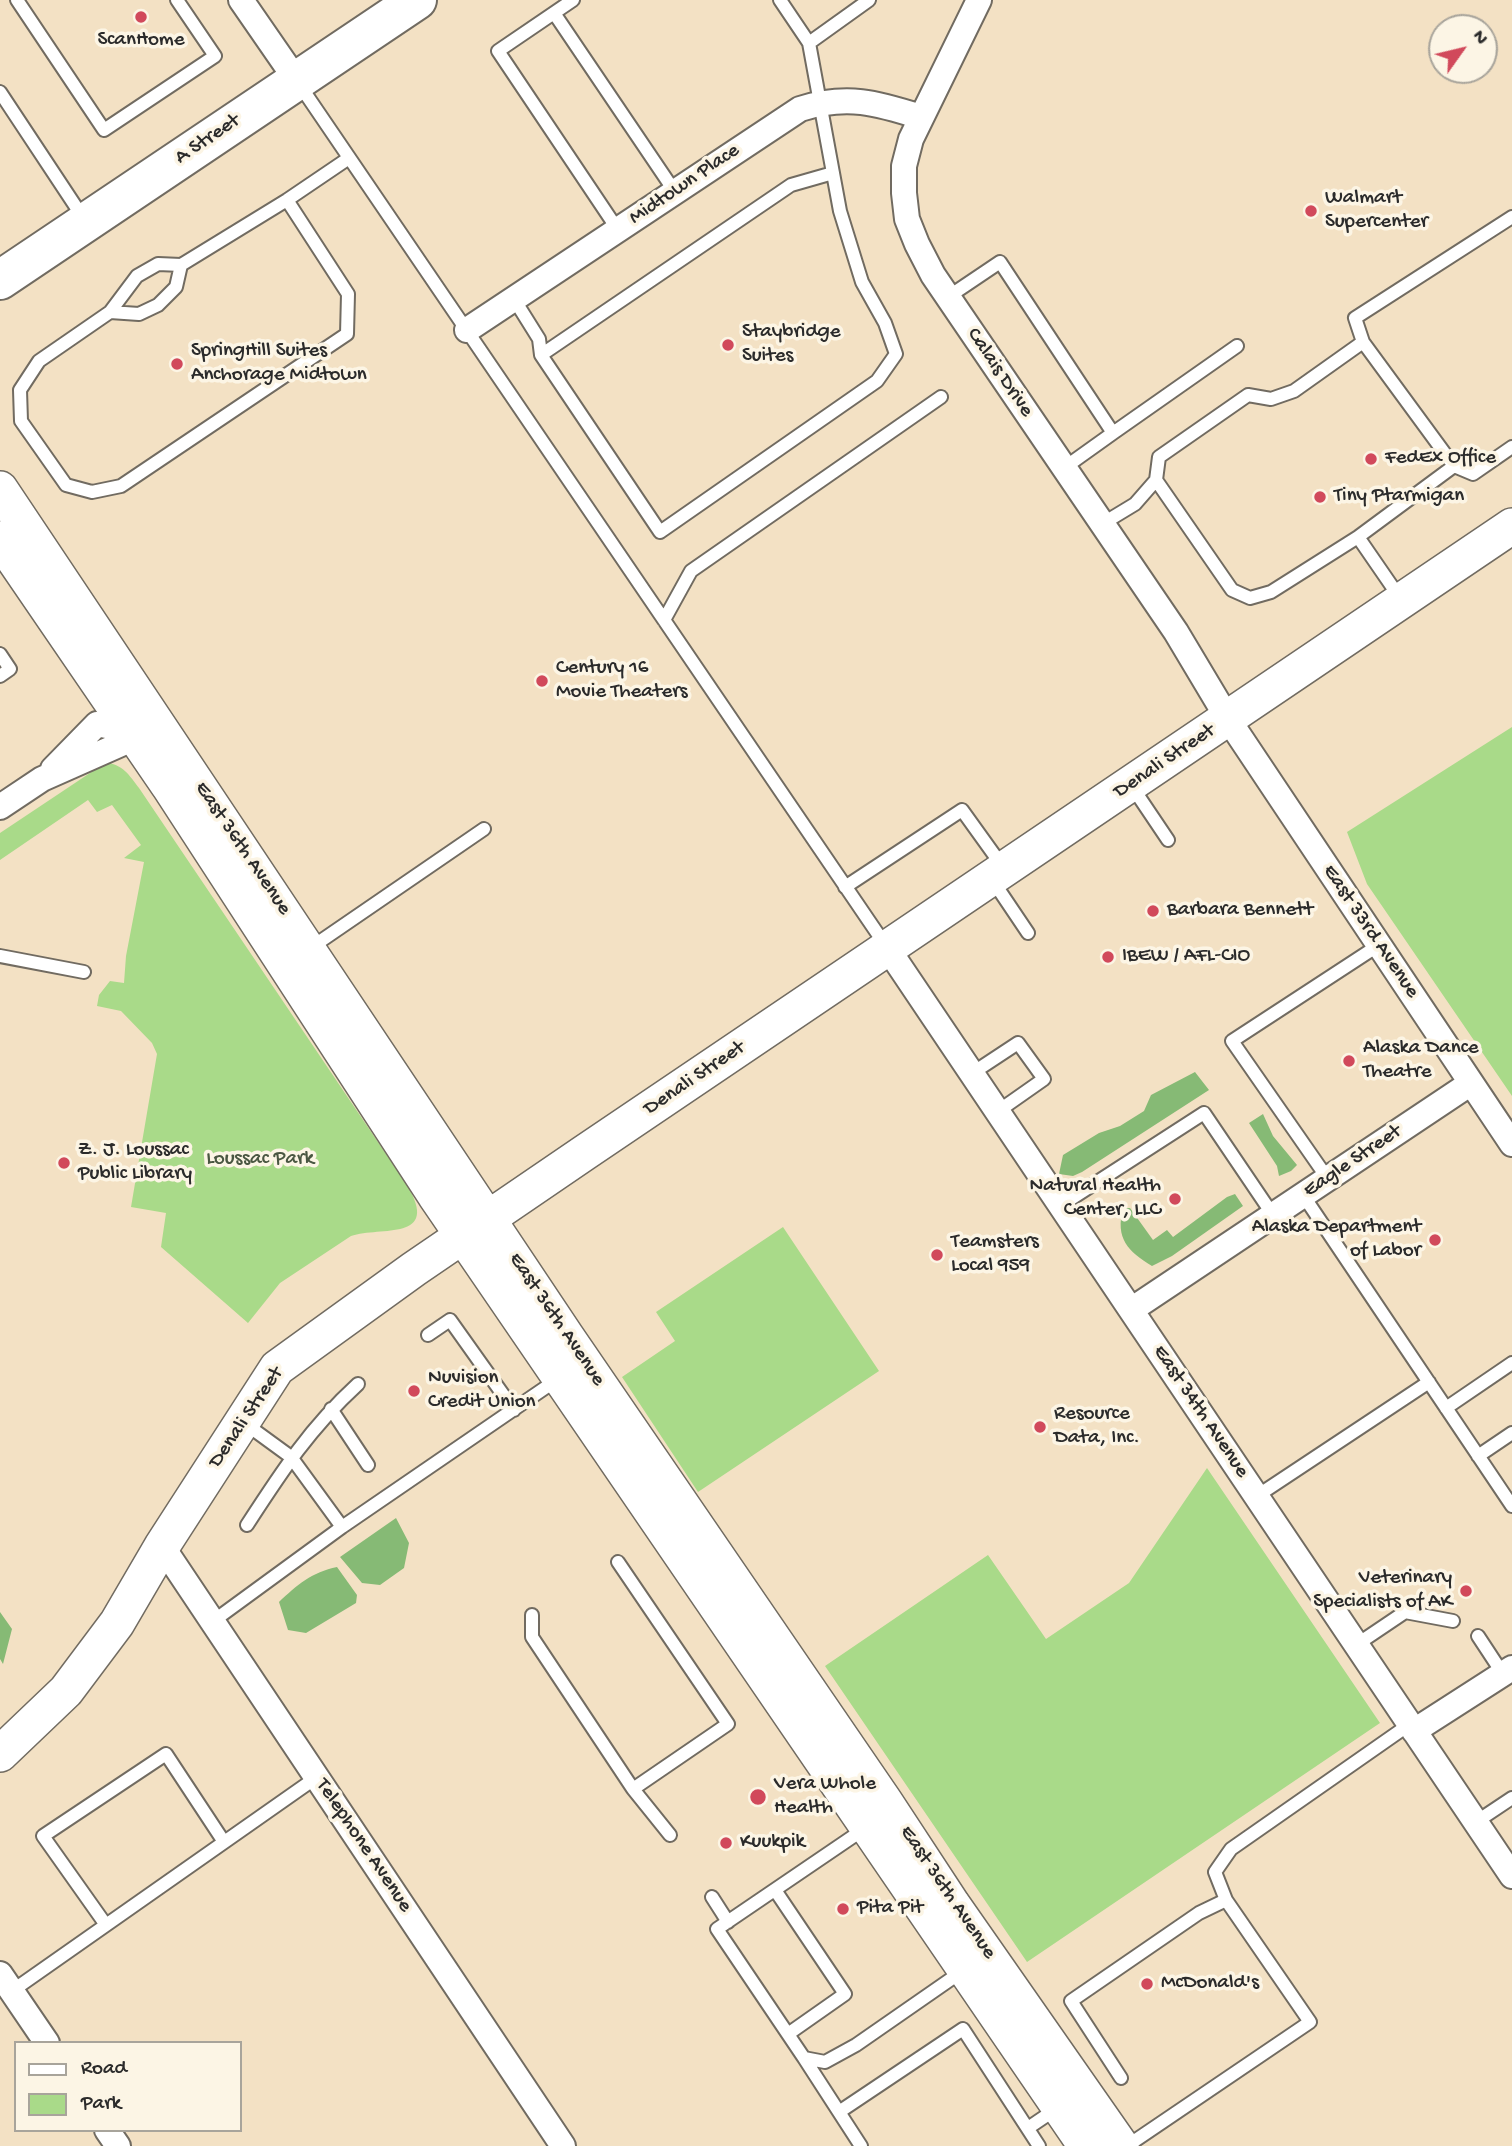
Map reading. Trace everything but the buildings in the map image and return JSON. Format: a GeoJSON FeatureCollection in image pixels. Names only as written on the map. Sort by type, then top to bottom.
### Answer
{"type":"FeatureCollection","features":[{"type":"Feature","properties":{"kind":"main road","name":"A Street"},"geometry":{"type":"LineString","coordinates":[[0,280],[417,0]]}},
{"type":"Feature","properties":{"kind":"main road","name":"East 36th Avenue"},"geometry":{"type":"LineString","coordinates":[[0,489],[132,722],[309,948],[476,1227],[560,1377],[867,1827]]}},
{"type":"Feature","properties":{"kind":"main road","name":"Denali Street"},"geometry":{"type":"LineString","coordinates":[[0,1754],[66,1691],[117,1623],[162,1546],[277,1368],[476,1227],[1512,526]]}},
{"type":"Feature","properties":{"kind":"main road","name":"East 36th Avenue"},"geometry":{"type":"LineString","coordinates":[[0,539],[132,722],[476,1227],[566,1336],[979,1964],[1059,2107],[1086,2146]]}},
{"type":"Feature","properties":{"kind":"main road"},"geometry":{"type":"LineString","coordinates":[[867,1827],[883,1830],[979,1964]]}},
{"type":"Feature","properties":{"kind":"main road","name":"East 36th Avenue"},"geometry":{"type":"LineString","coordinates":[[979,1964],[1121,2146]]}},
{"type":"Feature","properties":{"kind":"street"},"geometry":{"type":"LineString","coordinates":[[241,0],[297,80]]}},
{"type":"Feature","properties":{"kind":"street","name":"Calais Drive"},"geometry":{"type":"LineString","coordinates":[[979,0],[911,139],[904,166],[907,219],[916,244],[948,297],[1176,632],[1228,719]]}},
{"type":"Feature","properties":{"kind":"street","name":"Midtown Place"},"geometry":{"type":"LineString","coordinates":[[467,330],[800,108],[821,102],[871,102],[921,117]]}},
{"type":"Feature","properties":{"kind":"street","name":"East 33rd Avenue"},"geometry":{"type":"LineString","coordinates":[[1228,719],[1512,1144]]}},
{"type":"Feature","properties":{"kind":"street"},"geometry":{"type":"LineString","coordinates":[[0,807],[42,779],[121,744],[132,722]]}},
{"type":"Feature","properties":{"kind":"street","name":"East 34th Avenue"},"geometry":{"type":"LineString","coordinates":[[888,949],[1512,1876]]}},
{"type":"Feature","properties":{"kind":"street","name":"Eagle Street"},"geometry":{"type":"LineString","coordinates":[[1131,1310],[1471,1083]]}},
{"type":"Feature","properties":{"kind":"street","name":"Telephone Avenue"},"geometry":{"type":"LineString","coordinates":[[162,1546],[563,2146]]}},
{"type":"Feature","properties":{"kind":"street"},"geometry":{"type":"LineString","coordinates":[[1412,1728],[1507,1671]]}},
{"type":"Feature","properties":{"kind":"street"},"geometry":{"type":"LineString","coordinates":[[6,1982],[46,2041]]}},
{"type":"Feature","properties":{"kind":"lane"},"geometry":{"type":"LineString","coordinates":[[17,0],[104,130],[215,56],[177,0]]}},
{"type":"Feature","properties":{"kind":"lane"},"geometry":{"type":"LineString","coordinates":[[573,0],[498,51],[618,230]]}},
{"type":"Feature","properties":{"kind":"lane"},"geometry":{"type":"LineString","coordinates":[[514,299],[538,339],[541,355],[660,531],[877,381],[896,354],[885,323],[862,282],[840,211],[809,43],[780,0]]}},
{"type":"Feature","properties":{"kind":"lane"},"geometry":{"type":"LineString","coordinates":[[809,43],[869,0]]}},
{"type":"Feature","properties":{"kind":"lane"},"geometry":{"type":"LineString","coordinates":[[554,13],[675,192]]}},
{"type":"Feature","properties":{"kind":"lane"},"geometry":{"type":"LineString","coordinates":[[297,80],[888,949]]}},
{"type":"Feature","properties":{"kind":"lane"},"geometry":{"type":"LineString","coordinates":[[0,92],[86,222]]}},
{"type":"Feature","properties":{"kind":"lane"},"geometry":{"type":"LineString","coordinates":[[287,200],[348,294],[348,334],[121,486],[92,492],[66,485],[21,421],[20,390],[39,361],[110,313],[137,276],[158,264],[181,265],[287,200],[349,158]]}},
{"type":"Feature","properties":{"kind":"lane"},"geometry":{"type":"LineString","coordinates":[[541,355],[792,185],[833,173]]}},
{"type":"Feature","properties":{"kind":"lane"},"geometry":{"type":"LineString","coordinates":[[1512,217],[1355,318],[1363,342],[1454,466],[1473,474],[1512,447]]}},
{"type":"Feature","properties":{"kind":"lane"},"geometry":{"type":"LineString","coordinates":[[948,297],[1000,262],[1113,433]]}},
{"type":"Feature","properties":{"kind":"lane"},"geometry":{"type":"LineString","coordinates":[[110,313],[139,313],[158,305],[176,287],[181,265]]}},
{"type":"Feature","properties":{"kind":"lane"},"geometry":{"type":"LineString","coordinates":[[1102,524],[1135,504],[1156,480],[1159,457],[1248,395],[1271,398],[1294,391],[1363,342]]}},
{"type":"Feature","properties":{"kind":"lane"},"geometry":{"type":"LineString","coordinates":[[1064,468],[1237,346]]}},
{"type":"Feature","properties":{"kind":"lane"},"geometry":{"type":"LineString","coordinates":[[663,620],[691,571],[941,397]]}},
{"type":"Feature","properties":{"kind":"lane"},"geometry":{"type":"LineString","coordinates":[[1156,480],[1232,590],[1250,598],[1271,592],[1358,537],[1454,466]]}},
{"type":"Feature","properties":{"kind":"lane"},"geometry":{"type":"LineString","coordinates":[[1358,537],[1402,601]]}},
{"type":"Feature","properties":{"kind":"lane"},"geometry":{"type":"LineString","coordinates":[[0,654],[10,669],[0,676]]}},
{"type":"Feature","properties":{"kind":"lane"},"geometry":{"type":"LineString","coordinates":[[1131,785],[1168,840]]}},
{"type":"Feature","properties":{"kind":"lane"},"geometry":{"type":"LineString","coordinates":[[845,887],[962,810],[1028,933]]}},
{"type":"Feature","properties":{"kind":"lane"},"geometry":{"type":"LineString","coordinates":[[309,948],[484,829]]}},
{"type":"Feature","properties":{"kind":"lane"},"geometry":{"type":"LineString","coordinates":[[1328,1179],[1232,1041],[1379,945]]}},
{"type":"Feature","properties":{"kind":"lane"},"geometry":{"type":"LineString","coordinates":[[0,956],[84,972]]}},
{"type":"Feature","properties":{"kind":"lane"},"geometry":{"type":"LineString","coordinates":[[971,1074],[1018,1043],[1044,1079],[997,1112]]}},
{"type":"Feature","properties":{"kind":"lane"},"geometry":{"type":"LineString","coordinates":[[1060,1206],[1204,1113],[1273,1215]]}},
{"type":"Feature","properties":{"kind":"lane"},"geometry":{"type":"LineString","coordinates":[[1303,1195],[1512,1506]]}},
{"type":"Feature","properties":{"kind":"lane"},"geometry":{"type":"LineString","coordinates":[[428,1335],[450,1320],[513,1410]]}},
{"type":"Feature","properties":{"kind":"lane"},"geometry":{"type":"LineString","coordinates":[[1447,1408],[1512,1363]]}},
{"type":"Feature","properties":{"kind":"lane"},"geometry":{"type":"LineString","coordinates":[[212,1622],[342,1527],[560,1377]]}},
{"type":"Feature","properties":{"kind":"lane"},"geometry":{"type":"LineString","coordinates":[[1256,1496],[1429,1382]]}},
{"type":"Feature","properties":{"kind":"lane"},"geometry":{"type":"LineString","coordinates":[[247,1525],[291,1457],[331,1409],[358,1384]]}},
{"type":"Feature","properties":{"kind":"lane"},"geometry":{"type":"LineString","coordinates":[[331,1409],[368,1465]]}},
{"type":"Feature","properties":{"kind":"lane"},"geometry":{"type":"LineString","coordinates":[[242,1422],[291,1457],[342,1527]]}},
{"type":"Feature","properties":{"kind":"lane"},"geometry":{"type":"LineString","coordinates":[[1478,1455],[1512,1433]]}},
{"type":"Feature","properties":{"kind":"lane"},"geometry":{"type":"LineString","coordinates":[[618,1562],[728,1724],[633,1789]]}},
{"type":"Feature","properties":{"kind":"lane"},"geometry":{"type":"LineString","coordinates":[[1356,1644],[1405,1612],[1453,1621]]}},
{"type":"Feature","properties":{"kind":"lane"},"geometry":{"type":"LineString","coordinates":[[532,1615],[532,1637],[633,1789],[670,1835]]}},
{"type":"Feature","properties":{"kind":"lane"},"geometry":{"type":"LineString","coordinates":[[1478,1636],[1507,1671]]}},
{"type":"Feature","properties":{"kind":"lane"},"geometry":{"type":"LineString","coordinates":[[1127,2146],[1310,2022],[1226,1900],[1215,1872],[1231,1849],[1412,1728]]}},
{"type":"Feature","properties":{"kind":"lane"},"geometry":{"type":"LineString","coordinates":[[106,1925],[43,1836],[166,1754],[224,1842]]}},
{"type":"Feature","properties":{"kind":"lane"},"geometry":{"type":"LineString","coordinates":[[6,1982],[106,1925],[317,1777]]}},
{"type":"Feature","properties":{"kind":"lane"},"geometry":{"type":"LineString","coordinates":[[1476,1822],[1512,1798]]}},
{"type":"Feature","properties":{"kind":"lane"},"geometry":{"type":"LineString","coordinates":[[860,2146],[804,2057],[717,1929],[867,1827]]}},
{"type":"Feature","properties":{"kind":"lane"},"geometry":{"type":"LineString","coordinates":[[775,1890],[845,1994],[788,2034]]}},
{"type":"Feature","properties":{"kind":"lane"},"geometry":{"type":"LineString","coordinates":[[712,1897],[728,1922]]}},
{"type":"Feature","properties":{"kind":"lane"},"geometry":{"type":"LineString","coordinates":[[1121,2078],[1071,2001],[1199,1913],[1226,1900]]}},
{"type":"Feature","properties":{"kind":"lane"},"geometry":{"type":"LineString","coordinates":[[804,2057],[825,2062],[856,2045],[979,1964]]}},
{"type":"Feature","properties":{"kind":"lane"},"geometry":{"type":"LineString","coordinates":[[839,2112],[963,2029],[1039,2146]]}},
{"type":"Feature","properties":{"kind":"lane"},"geometry":{"type":"LineString","coordinates":[[1028,2128],[1059,2107]]}},
{"type":"Feature","properties":{"kind":"green space"},"geometry":{"type":"Polygon","coordinates":[[[1512,727],[1512,1096],[1367,884],[1347,832],[1512,727]]]}},
{"type":"Feature","properties":{"kind":"green space","name":"Loussac Park"},"geometry":{"type":"Polygon","coordinates":[[[105,763],[121,768],[139,788],[407,1185],[416,1203],[417,1216],[412,1224],[403,1228],[351,1236],[280,1283],[248,1323],[161,1247],[166,1213],[131,1207],[157,1054],[152,1043],[121,1011],[97,1006],[99,995],[110,981],[124,983],[126,956],[144,862],[124,858],[141,845],[112,805],[97,812],[88,800],[0,860],[0,833],[105,763]]]}},
{"type":"Feature","properties":{"kind":"green space"},"geometry":{"type":"Polygon","coordinates":[[[1195,1072],[1209,1090],[1082,1172],[1073,1176],[1059,1174],[1063,1155],[1099,1133],[1120,1126],[1144,1111],[1151,1095],[1195,1072]]]}},
{"type":"Feature","properties":{"kind":"green space"},"geometry":{"type":"Polygon","coordinates":[[[1263,1114],[1273,1136],[1297,1165],[1279,1176],[1277,1166],[1249,1123],[1263,1114]]]}},
{"type":"Feature","properties":{"kind":"green space"},"geometry":{"type":"Polygon","coordinates":[[[1235,1194],[1243,1206],[1172,1256],[1152,1266],[1130,1249],[1122,1236],[1123,1208],[1130,1208],[1153,1240],[1167,1230],[1173,1237],[1235,1194]]]}},
{"type":"Feature","properties":{"kind":"green space"},"geometry":{"type":"Polygon","coordinates":[[[783,1227],[879,1371],[698,1492],[622,1377],[675,1341],[656,1312],[783,1227]]]}},
{"type":"Feature","properties":{"kind":"green space"},"geometry":{"type":"Polygon","coordinates":[[[1207,1468],[1380,1723],[1027,1962],[825,1666],[988,1555],[1046,1639],[1129,1583],[1207,1468]]]}},
{"type":"Feature","properties":{"kind":"green space"},"geometry":{"type":"Polygon","coordinates":[[[396,1518],[409,1543],[404,1568],[380,1585],[362,1583],[340,1557],[396,1518]]]}},
{"type":"Feature","properties":{"kind":"green space"},"geometry":{"type":"Polygon","coordinates":[[[337,1567],[357,1595],[356,1603],[306,1633],[288,1630],[279,1602],[305,1580],[337,1567]]]}},
{"type":"Feature","properties":{"kind":"green space"},"geometry":{"type":"Polygon","coordinates":[[[0,1612],[12,1629],[3,1664],[0,1659],[0,1612]]]}},
{"type":"Feature","properties":{"kind":"place","name":"ScanHome"},"geometry":{"type":"Point","coordinates":[141,17]}},
{"type":"Feature","properties":{"kind":"place","name":"Walmart Supercenter"},"geometry":{"type":"Point","coordinates":[1311,211]}},
{"type":"Feature","properties":{"kind":"place","name":"Staybridge Suites"},"geometry":{"type":"Point","coordinates":[728,345]}},
{"type":"Feature","properties":{"kind":"place","name":"SpringHill Suites Anchorage Midtown"},"geometry":{"type":"Point","coordinates":[177,364]}},
{"type":"Feature","properties":{"kind":"place","name":"FedEx Office"},"geometry":{"type":"Point","coordinates":[1371,459]}},
{"type":"Feature","properties":{"kind":"place","name":"Tiny Ptarmigan"},"geometry":{"type":"Point","coordinates":[1320,497]}},
{"type":"Feature","properties":{"kind":"place","name":"Century 16 Movie Theaters"},"geometry":{"type":"Point","coordinates":[542,681]}},
{"type":"Feature","properties":{"kind":"place","name":"Barbara Bennett"},"geometry":{"type":"Point","coordinates":[1153,911]}},
{"type":"Feature","properties":{"kind":"place","name":"IBEW / AFL-CIO"},"geometry":{"type":"Point","coordinates":[1108,957]}},
{"type":"Feature","properties":{"kind":"place","name":"Alaska Dance Theatre"},"geometry":{"type":"Point","coordinates":[1349,1061]}},
{"type":"Feature","properties":{"kind":"place","name":"Z. J. Loussac Public Library"},"geometry":{"type":"Point","coordinates":[64,1163]}},
{"type":"Feature","properties":{"kind":"place","name":"Natural Health Center, LLC"},"geometry":{"type":"Point","coordinates":[1175,1199]}},
{"type":"Feature","properties":{"kind":"place","name":"Alaska Department of Labor"},"geometry":{"type":"Point","coordinates":[1435,1240]}},
{"type":"Feature","properties":{"kind":"place","name":"Teamsters Local 959"},"geometry":{"type":"Point","coordinates":[937,1255]}},
{"type":"Feature","properties":{"kind":"place","name":"Nuvision Credit Union"},"geometry":{"type":"Point","coordinates":[414,1391]}},
{"type":"Feature","properties":{"kind":"place","name":"Resource Data, Inc."},"geometry":{"type":"Point","coordinates":[1040,1427]}},
{"type":"Feature","properties":{"kind":"place","name":"Veterinary Specialists of AK"},"geometry":{"type":"Point","coordinates":[1466,1591]}},
{"type":"Feature","properties":{"kind":"place","name":"Vera Whole Health"},"geometry":{"type":"Point","coordinates":[758,1797]}},
{"type":"Feature","properties":{"kind":"place","name":"Kuukpik"},"geometry":{"type":"Point","coordinates":[726,1843]}},
{"type":"Feature","properties":{"kind":"place","name":"Pita Pit"},"geometry":{"type":"Point","coordinates":[843,1909]}},
{"type":"Feature","properties":{"kind":"place","name":"McDonald's"},"geometry":{"type":"Point","coordinates":[1147,1984]}}]}
